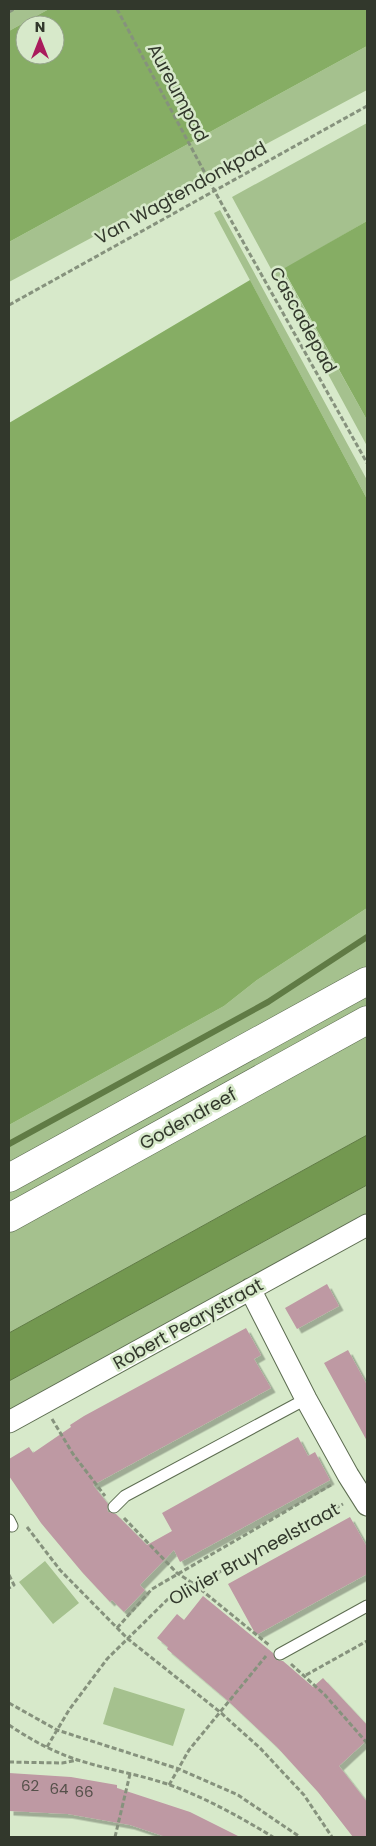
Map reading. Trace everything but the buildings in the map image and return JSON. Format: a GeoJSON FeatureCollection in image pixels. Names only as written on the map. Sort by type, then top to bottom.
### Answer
{"type":"FeatureCollection","features":[{"type":"Feature","properties":{"kind":"main road","name":"Godendreef"},"geometry":{"type":"LineString","coordinates":[[9,1178],[367,981]]}},
{"type":"Feature","properties":{"kind":"main road","name":"Godendreef"},"geometry":{"type":"LineString","coordinates":[[9,1218],[367,1020]]}},
{"type":"Feature","properties":{"kind":"street","name":"Robert Pearystraat"},"geometry":{"type":"LineString","coordinates":[[9,1422],[367,1225]]}},
{"type":"Feature","properties":{"kind":"street","name":"Olivier Bruyneelstraat"},"geometry":{"type":"LineString","coordinates":[[250,1289],[306,1399],[348,1475],[364,1499]]}},
{"type":"Feature","properties":{"kind":"lane"},"geometry":{"type":"LineString","coordinates":[[114,1507],[125,1496],[306,1399]]}},
{"type":"Feature","properties":{"kind":"lane"},"geometry":{"type":"LineString","coordinates":[[277,1651],[367,1606]]}},
{"type":"Feature","properties":{"kind":"path"},"geometry":{"type":"LineString","coordinates":[[9,12],[14,9]]}},
{"type":"Feature","properties":{"kind":"path","name":"Aureumpad"},"geometry":{"type":"LineString","coordinates":[[116,9],[214,190]]}},
{"type":"Feature","properties":{"kind":"path","name":"Van Wagtendonkpad"},"geometry":{"type":"LineString","coordinates":[[9,305],[367,106]]}},
{"type":"Feature","properties":{"kind":"path","name":"Cascadepad"},"geometry":{"type":"LineString","coordinates":[[214,190],[367,463]]}},
{"type":"Feature","properties":{"kind":"path"},"geometry":{"type":"LineString","coordinates":[[43,1404],[73,1454],[114,1507],[177,1573],[194,1584],[277,1651],[325,1695],[367,1743]]}},
{"type":"Feature","properties":{"kind":"path"},"geometry":{"type":"LineString","coordinates":[[117,1628],[152,1589],[348,1475]]}},
{"type":"Feature","properties":{"kind":"path","name":"Olivier Bruyneelstraat"},"geometry":{"type":"LineString","coordinates":[[47,1747],[69,1710],[107,1659],[172,1595],[364,1499]]}},
{"type":"Feature","properties":{"kind":"path"},"geometry":{"type":"LineString","coordinates":[[10,1523],[22,1520],[60,1570],[128,1639],[220,1712],[260,1748],[304,1795],[332,1837]]}},
{"type":"Feature","properties":{"kind":"path"},"geometry":{"type":"LineString","coordinates":[[9,1575],[14,1585],[9,1588]]}},
{"type":"Feature","properties":{"kind":"path"},"geometry":{"type":"LineString","coordinates":[[306,1675],[367,1641]]}},
{"type":"Feature","properties":{"kind":"path"},"geometry":{"type":"LineString","coordinates":[[169,1785],[189,1750],[220,1712],[277,1651]]}},
{"type":"Feature","properties":{"kind":"path"},"geometry":{"type":"LineString","coordinates":[[9,1703],[57,1730],[179,1769],[238,1795],[300,1837]]}},
{"type":"Feature","properties":{"kind":"path"},"geometry":{"type":"LineString","coordinates":[[9,1725],[28,1738],[79,1760],[169,1785],[241,1818],[272,1837]]}},
{"type":"Feature","properties":{"kind":"path"},"geometry":{"type":"LineString","coordinates":[[9,1762],[62,1763],[79,1760]]}},
{"type":"Feature","properties":{"kind":"path"},"geometry":{"type":"LineString","coordinates":[[114,1837],[130,1774]]}},
{"type":"Feature","properties":{"kind":"shaded area"},"geometry":{"type":"Polygon","coordinates":[[[9,9],[49,9],[38,15],[15,15],[15,28],[9,31],[9,9]]]}},
{"type":"Feature","properties":{"kind":"shaded area"},"geometry":{"type":"Polygon","coordinates":[[[49,9],[367,9],[367,46],[9,242],[9,31],[15,28],[15,65],[65,65],[65,15],[38,15],[49,9]]]}},
{"type":"Feature","properties":{"kind":"shaded area"},"geometry":{"type":"Polygon","coordinates":[[[367,46],[367,90],[9,282],[9,242],[367,46]]]}},
{"type":"Feature","properties":{"kind":"shaded area"},"geometry":{"type":"Polygon","coordinates":[[[367,123],[367,221],[283,270],[367,420],[367,446],[232,197],[367,123]]]}},
{"type":"Feature","properties":{"kind":"shaded area"},"geometry":{"type":"Polygon","coordinates":[[[220,210],[367,480],[367,499],[214,213],[220,210]]]}},
{"type":"Feature","properties":{"kind":"shaded area"},"geometry":{"type":"Polygon","coordinates":[[[367,221],[367,420],[283,269],[367,221]]]}},
{"type":"Feature","properties":{"kind":"shaded area"},"geometry":{"type":"Polygon","coordinates":[[[250,280],[367,499],[367,908],[257,980],[224,1006],[9,1125],[9,423],[250,280]]]}},
{"type":"Feature","properties":{"kind":"shaded area"},"geometry":{"type":"Polygon","coordinates":[[[367,908],[367,975],[9,1172],[9,1125],[224,1006],[257,980],[367,908]]]}},
{"type":"Feature","properties":{"kind":"shaded area"},"geometry":{"type":"Polygon","coordinates":[[[367,988],[367,1015],[9,1213],[9,1185],[367,988]]]}},
{"type":"Feature","properties":{"kind":"shaded area"},"geometry":{"type":"Polygon","coordinates":[[[367,1027],[367,1135],[9,1333],[9,1225],[367,1027]]]}},
{"type":"Feature","properties":{"kind":"shaded area"},"geometry":{"type":"Polygon","coordinates":[[[367,1135],[367,1185],[9,1381],[9,1333],[367,1135]]]}},
{"type":"Feature","properties":{"kind":"shaded area"},"geometry":{"type":"Polygon","coordinates":[[[367,1185],[367,1218],[9,1416],[9,1381],[367,1185]]]}},
{"type":"Feature","properties":{"kind":"shaded area"},"geometry":{"type":"Polygon","coordinates":[[[45,1561],[79,1603],[53,1624],[19,1582],[45,1561]]]}},
{"type":"Feature","properties":{"kind":"shaded area"},"geometry":{"type":"Polygon","coordinates":[[[114,1687],[185,1709],[173,1746],[103,1724],[114,1687]]]}},
{"type":"Feature","properties":{"kind":"waterway"},"geometry":{"type":"LineString","coordinates":[[9,1144],[268,1002],[367,937]]}}]}
